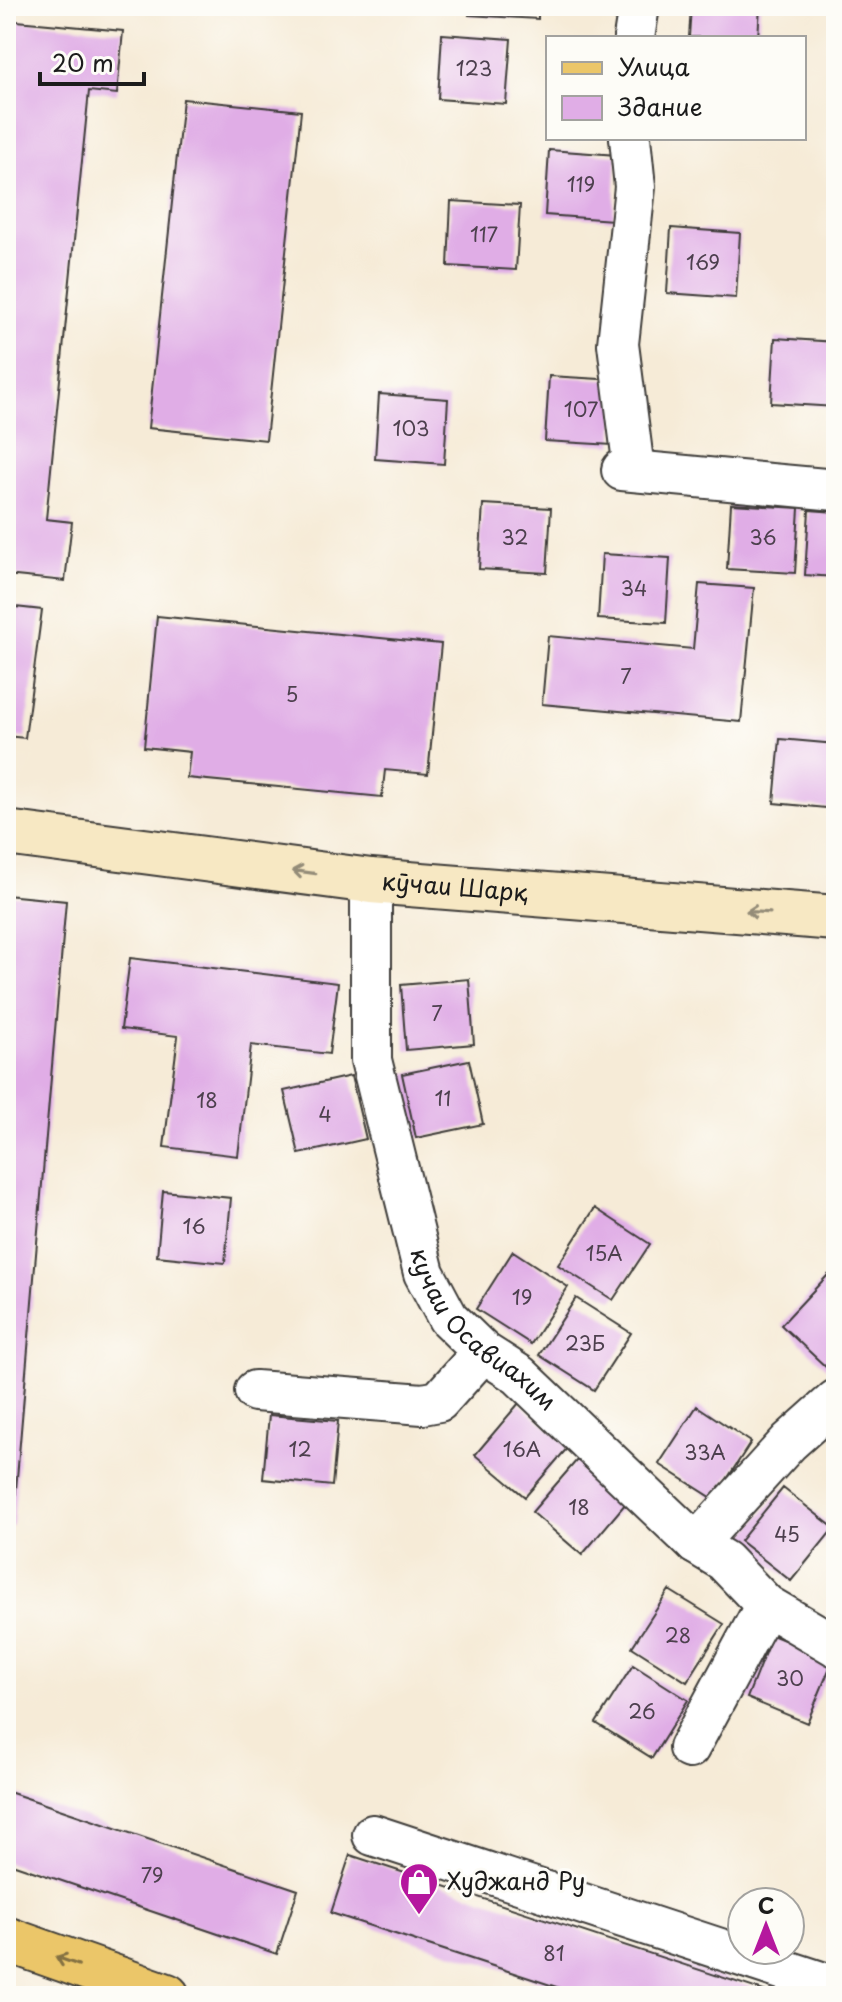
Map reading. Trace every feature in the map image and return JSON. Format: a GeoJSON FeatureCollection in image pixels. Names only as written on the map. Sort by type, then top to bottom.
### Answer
{"type":"FeatureCollection","features":[{"type":"Feature","properties":{"kind":"main road","name":"кӯчаи Шарқ"},"geometry":{"type":"LineString","coordinates":[[6,833],[371,881],[836,918]]}},
{"type":"Feature","properties":{"kind":"main road"},"geometry":{"type":"LineString","coordinates":[[6,1939],[167,1996]]}},
{"type":"Feature","properties":{"kind":"street"},"geometry":{"type":"LineString","coordinates":[[634,36],[639,6]]}},
{"type":"Feature","properties":{"kind":"street"},"geometry":{"type":"LineString","coordinates":[[630,140],[635,187],[618,344],[628,470],[836,490]]}},
{"type":"Feature","properties":{"kind":"street","name":"кучаи Осавиахим"},"geometry":{"type":"LineString","coordinates":[[371,881],[371,1060],[424,1273],[448,1318],[483,1352],[519,1375],[696,1544],[724,1561],[766,1605],[836,1646]]}},
{"type":"Feature","properties":{"kind":"street"},"geometry":{"type":"LineString","coordinates":[[255,1391],[423,1404],[439,1401],[483,1352]]}},
{"type":"Feature","properties":{"kind":"street"},"geometry":{"type":"LineString","coordinates":[[696,1544],[789,1442],[836,1400]]}},
{"type":"Feature","properties":{"kind":"street"},"geometry":{"type":"LineString","coordinates":[[689,1748],[766,1605]]}},
{"type":"Feature","properties":{"kind":"street"},"geometry":{"type":"LineString","coordinates":[[373,1835],[836,1987]]}},
{"type":"Feature","properties":{"kind":"building"},"geometry":{"type":"Polygon","coordinates":[[[470,6],[538,6],[538,19],[469,15],[470,6]]]}},
{"type":"Feature","properties":{"kind":"building"},"geometry":{"type":"Polygon","coordinates":[[[691,6],[760,6],[758,36],[689,36],[691,6]]]}},
{"type":"Feature","properties":{"kind":"building"},"geometry":{"type":"Polygon","coordinates":[[[6,20],[123,31],[117,94],[89,91],[46,519],[72,522],[65,581],[6,575],[6,20]]]}},
{"type":"Feature","properties":{"kind":"building"},"geometry":{"type":"Polygon","coordinates":[[[442,34],[511,39],[506,104],[438,99],[442,34]]]}},
{"type":"Feature","properties":{"kind":"building"},"geometry":{"type":"Polygon","coordinates":[[[183,99],[301,111],[266,440],[148,428],[183,99]]]}},
{"type":"Feature","properties":{"kind":"building"},"geometry":{"type":"Polygon","coordinates":[[[836,115],[836,166],[831,165],[836,115]]]}},
{"type":"Feature","properties":{"kind":"building"},"geometry":{"type":"Polygon","coordinates":[[[549,150],[617,155],[613,220],[545,215],[549,150]]]}},
{"type":"Feature","properties":{"kind":"building"},"geometry":{"type":"Polygon","coordinates":[[[451,201],[520,205],[516,270],[448,266],[451,201]]]}},
{"type":"Feature","properties":{"kind":"building"},"geometry":{"type":"Polygon","coordinates":[[[671,228],[740,233],[736,298],[667,293],[671,228]]]}},
{"type":"Feature","properties":{"kind":"building"},"geometry":{"type":"Polygon","coordinates":[[[775,338],[836,342],[836,407],[771,403],[775,338]]]}},
{"type":"Feature","properties":{"kind":"building"},"geometry":{"type":"Polygon","coordinates":[[[549,376],[617,380],[613,445],[545,441],[549,376]]]}},
{"type":"Feature","properties":{"kind":"building"},"geometry":{"type":"Polygon","coordinates":[[[379,394],[448,399],[444,464],[375,459],[379,394]]]}},
{"type":"Feature","properties":{"kind":"building"},"geometry":{"type":"Polygon","coordinates":[[[483,504],[551,508],[547,573],[479,569],[483,504]]]}},
{"type":"Feature","properties":{"kind":"building"},"geometry":{"type":"Polygon","coordinates":[[[731,504],[799,508],[795,573],[727,569],[731,504]]]}},
{"type":"Feature","properties":{"kind":"building"},"geometry":{"type":"Polygon","coordinates":[[[809,510],[836,512],[836,577],[805,575],[809,510]]]}},
{"type":"Feature","properties":{"kind":"building"},"geometry":{"type":"Polygon","coordinates":[[[602,554],[670,558],[666,623],[598,619],[602,554]]]}},
{"type":"Feature","properties":{"kind":"building"},"geometry":{"type":"Polygon","coordinates":[[[699,584],[754,588],[741,722],[542,704],[548,636],[693,649],[699,584]]]}},
{"type":"Feature","properties":{"kind":"building"},"geometry":{"type":"Polygon","coordinates":[[[6,606],[42,610],[25,738],[6,736],[6,606]]]}},
{"type":"Feature","properties":{"kind":"building"},"geometry":{"type":"Polygon","coordinates":[[[157,616],[441,644],[428,774],[385,770],[382,797],[187,778],[190,752],[144,747],[157,616]]]}},
{"type":"Feature","properties":{"kind":"building"},"geometry":{"type":"Polygon","coordinates":[[[780,739],[836,744],[836,809],[774,803],[780,739]]]}},
{"type":"Feature","properties":{"kind":"building"},"geometry":{"type":"Polygon","coordinates":[[[6,895],[66,901],[13,1525],[6,1530],[6,895]]]}},
{"type":"Feature","properties":{"kind":"building"},"geometry":{"type":"Polygon","coordinates":[[[130,958],[338,983],[329,1054],[251,1045],[238,1156],[164,1147],[178,1036],[121,1029],[130,958]]]}},
{"type":"Feature","properties":{"kind":"building"},"geometry":{"type":"Polygon","coordinates":[[[469,979],[474,1044],[406,1050],[401,985],[469,979]]]}},
{"type":"Feature","properties":{"kind":"building"},"geometry":{"type":"Polygon","coordinates":[[[469,1060],[483,1124],[416,1138],[402,1074],[469,1060]]]}},
{"type":"Feature","properties":{"kind":"building"},"geometry":{"type":"Polygon","coordinates":[[[351,1076],[366,1139],[299,1154],[284,1091],[351,1076]]]}},
{"type":"Feature","properties":{"kind":"building"},"geometry":{"type":"Polygon","coordinates":[[[163,1191],[231,1198],[225,1263],[157,1256],[163,1191]]]}},
{"type":"Feature","properties":{"kind":"building"},"geometry":{"type":"Polygon","coordinates":[[[595,1208],[650,1244],[613,1300],[558,1265],[595,1208]]]}},
{"type":"Feature","properties":{"kind":"building"},"geometry":{"type":"Polygon","coordinates":[[[513,1251],[568,1287],[531,1344],[476,1309],[513,1251]]]}},
{"type":"Feature","properties":{"kind":"building"},"geometry":{"type":"Polygon","coordinates":[[[828,1275],[836,1282],[836,1361],[828,1369],[781,1325],[828,1275]]]}},
{"type":"Feature","properties":{"kind":"building"},"geometry":{"type":"Polygon","coordinates":[[[576,1298],[631,1333],[594,1390],[539,1355],[576,1298]]]}},
{"type":"Feature","properties":{"kind":"building"},"geometry":{"type":"Polygon","coordinates":[[[519,1403],[569,1446],[525,1497],[475,1455],[519,1403]]]}},
{"type":"Feature","properties":{"kind":"building"},"geometry":{"type":"Polygon","coordinates":[[[697,1406],[751,1442],[714,1499],[659,1464],[697,1406]]]}},
{"type":"Feature","properties":{"kind":"building"},"geometry":{"type":"Polygon","coordinates":[[[269,1415],[338,1421],[332,1486],[263,1479],[269,1415]]]}},
{"type":"Feature","properties":{"kind":"building"},"geometry":{"type":"Polygon","coordinates":[[[577,1460],[626,1503],[582,1555],[532,1512],[577,1460]]]}},
{"type":"Feature","properties":{"kind":"building"},"geometry":{"type":"Polygon","coordinates":[[[783,1488],[834,1528],[791,1581],[740,1541],[783,1488]]]}},
{"type":"Feature","properties":{"kind":"building"},"geometry":{"type":"Polygon","coordinates":[[[669,1590],[724,1624],[687,1682],[632,1647],[669,1590]]]}},
{"type":"Feature","properties":{"kind":"building"},"geometry":{"type":"Polygon","coordinates":[[[772,1635],[833,1660],[807,1723],[747,1698],[772,1635]]]}},
{"type":"Feature","properties":{"kind":"building"},"geometry":{"type":"Polygon","coordinates":[[[633,1665],[688,1700],[652,1758],[596,1723],[633,1665]]]}},
{"type":"Feature","properties":{"kind":"building"},"geometry":{"type":"Polygon","coordinates":[[[6,1791],[298,1890],[277,1954],[6,1862],[6,1791]]]}},
{"type":"Feature","properties":{"kind":"building"},"geometry":{"type":"Polygon","coordinates":[[[350,1855],[776,1996],[584,1996],[331,1913],[350,1855]]]}},
{"type":"Feature","properties":{"kind":"place","name":"Худжанд Ру"},"geometry":{"type":"Point","coordinates":[419,1916]}}]}
